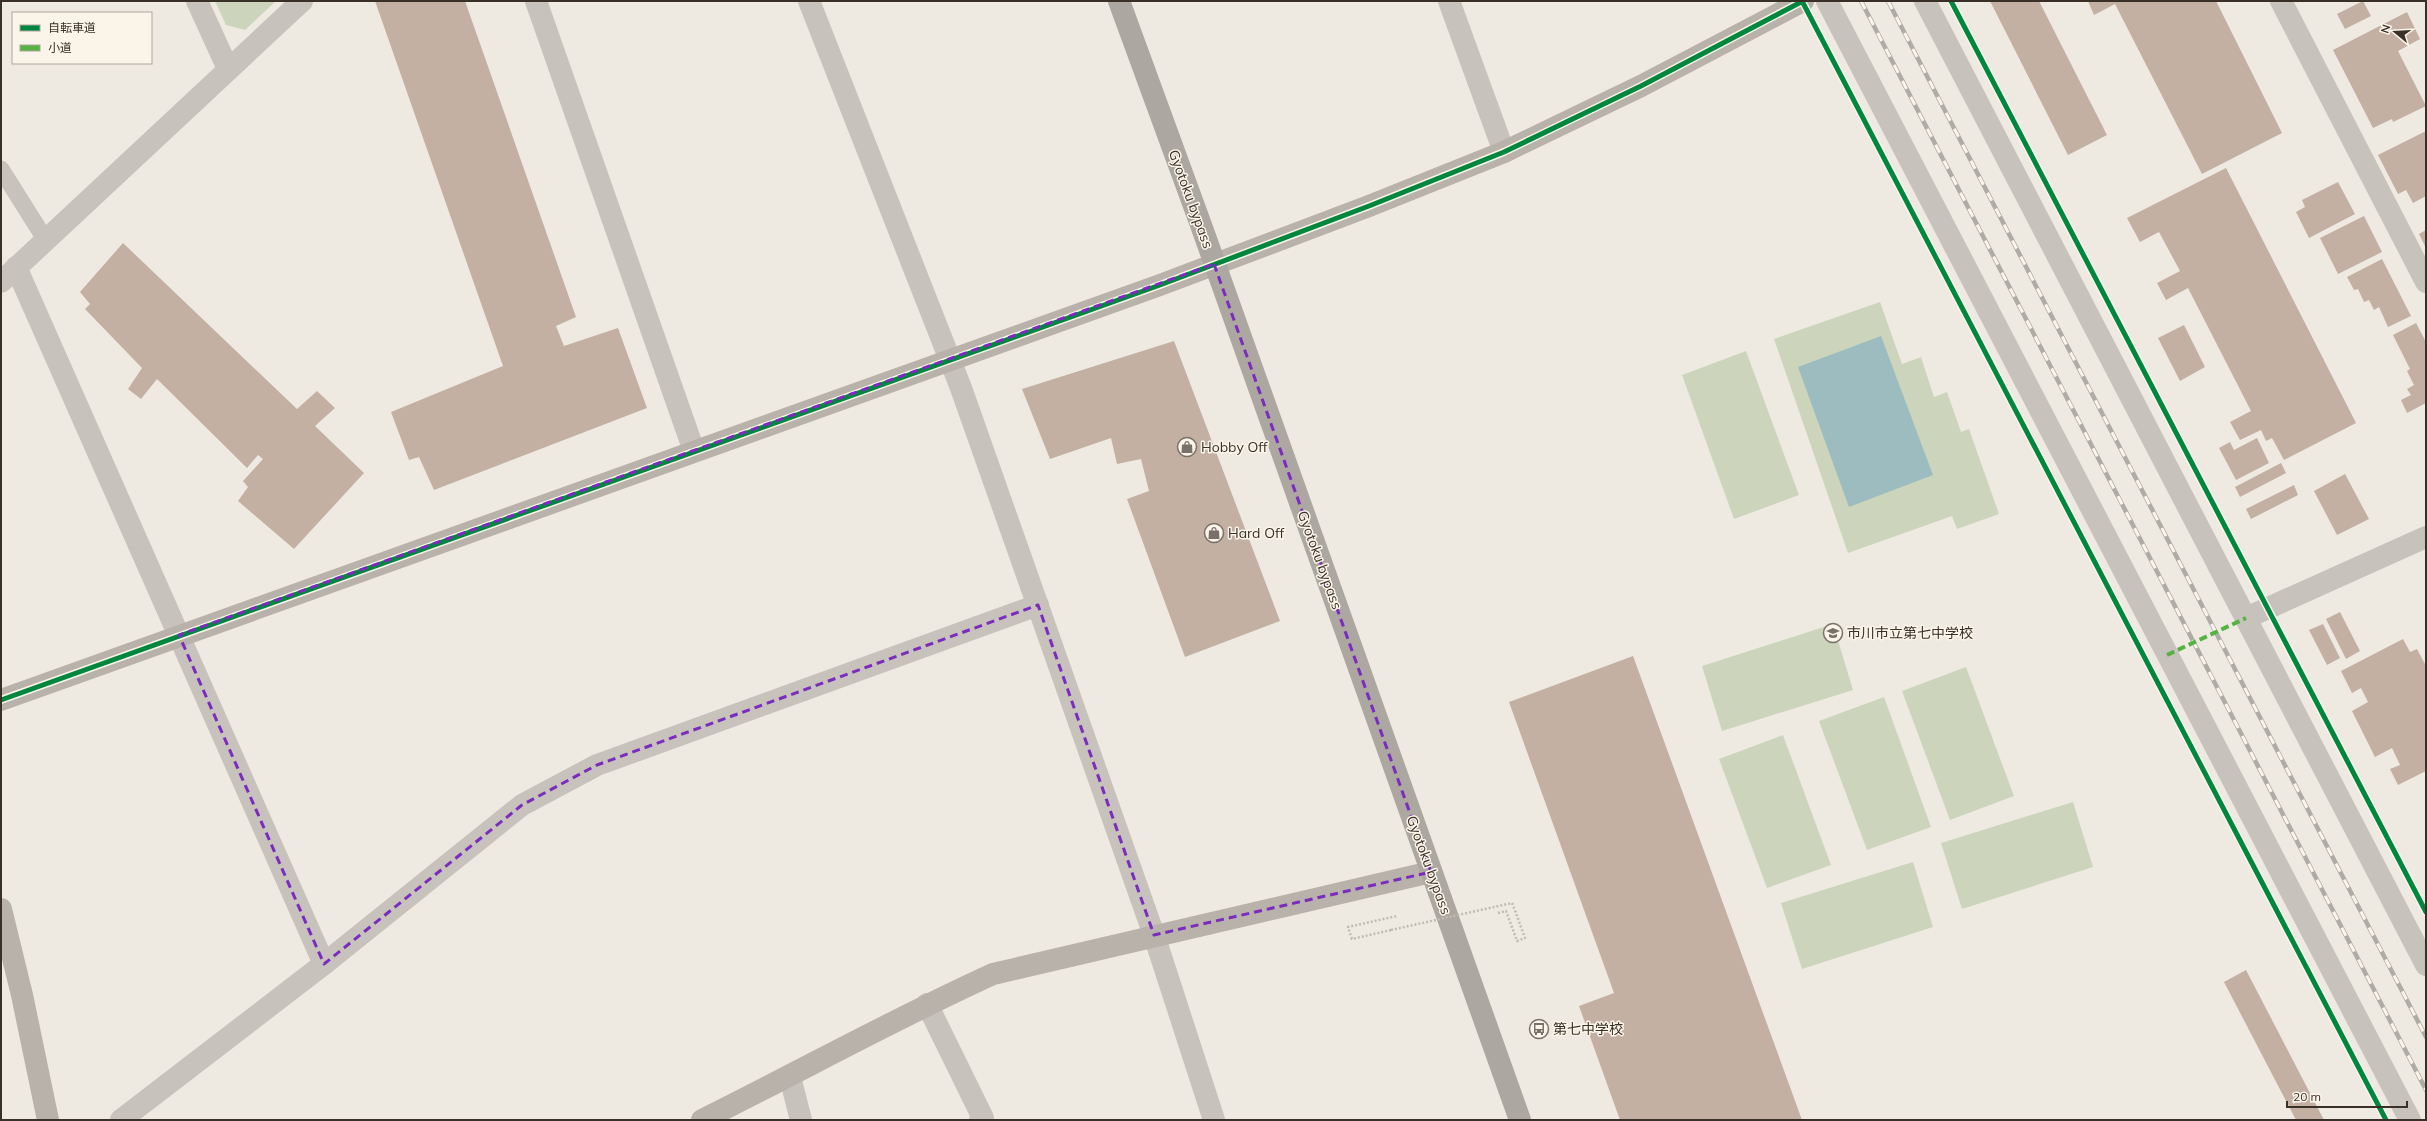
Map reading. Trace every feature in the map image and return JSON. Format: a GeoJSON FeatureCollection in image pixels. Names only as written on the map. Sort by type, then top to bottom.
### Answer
{"type":"FeatureCollection","features":[{"type":"Feature","properties":{"kind":"main road","name":"Gyotoku bypass"},"geometry":{"type":"LineString","coordinates":[[1119,1],[1520,1120]]}},
{"type":"Feature","properties":{"kind":"street"},"geometry":{"type":"LineString","coordinates":[[197,1],[228,69]]}},
{"type":"Feature","properties":{"kind":"street"},"geometry":{"type":"LineString","coordinates":[[302,1],[9,274],[179,635],[324,964]]}},
{"type":"Feature","properties":{"kind":"street"},"geometry":{"type":"LineString","coordinates":[[536,1],[694,451]]}},
{"type":"Feature","properties":{"kind":"street"},"geometry":{"type":"LineString","coordinates":[[809,1],[950,358],[1154,935],[1214,1120]]}},
{"type":"Feature","properties":{"kind":"street"},"geometry":{"type":"LineString","coordinates":[[1449,1],[1504,152]]}},
{"type":"Feature","properties":{"kind":"street"},"geometry":{"type":"LineString","coordinates":[[1,700],[1214,264],[1504,152],[1641,86],[1803,1]]}},
{"type":"Feature","properties":{"kind":"street"},"geometry":{"type":"LineString","coordinates":[[1827,1],[2410,1120]]}},
{"type":"Feature","properties":{"kind":"street"},"geometry":{"type":"LineString","coordinates":[[1925,1],[2426,965]]}},
{"type":"Feature","properties":{"kind":"street"},"geometry":{"type":"LineString","coordinates":[[2281,1],[2426,282]]}},
{"type":"Feature","properties":{"kind":"street"},"geometry":{"type":"LineString","coordinates":[[2246,618],[2426,538]]}},
{"type":"Feature","properties":{"kind":"street"},"geometry":{"type":"LineString","coordinates":[[121,1120],[324,964],[522,805],[596,765],[1038,605]]}},
{"type":"Feature","properties":{"kind":"street"},"geometry":{"type":"LineString","coordinates":[[702,1120],[790,1076],[927,1004],[993,974],[1154,935],[1431,872]]}},
{"type":"Feature","properties":{"kind":"street"},"geometry":{"type":"LineString","coordinates":[[1,909],[22,995],[48,1120]]}},
{"type":"Feature","properties":{"kind":"street"},"geometry":{"type":"LineString","coordinates":[[927,1004],[983,1118],[980,1120]]}},
{"type":"Feature","properties":{"kind":"street"},"geometry":{"type":"LineString","coordinates":[[790,1076],[801,1120]]}},
{"type":"Feature","properties":{"kind":"lane"},"geometry":{"type":"LineString","coordinates":[[1,169],[45,239]]}},
{"type":"Feature","properties":{"kind":"path"},"geometry":{"type":"LineString","coordinates":[[1397,916],[1348,927],[1352,940],[1512,903],[1525,938],[1517,941],[1506,911],[1498,913]]}},
{"type":"Feature","properties":{"kind":"highlighted area"},"geometry":{"type":"Polygon","coordinates":[[[1214,264],[1431,872],[1154,935],[1038,605],[597,765],[522,805],[324,964],[179,635],[1214,264]]]}},
{"type":"Feature","properties":{"kind":"green space"},"geometry":{"type":"Polygon","coordinates":[[[215,1],[276,1],[245,30],[226,25],[215,1]]]}},
{"type":"Feature","properties":{"kind":"green space"},"geometry":{"type":"Polygon","coordinates":[[[1880,302],[1902,364],[1921,357],[1934,397],[1947,392],[1961,432],[1969,429],[1999,514],[1957,529],[1952,516],[1848,553],[1774,339],[1880,302]]]}},
{"type":"Feature","properties":{"kind":"green space"},"geometry":{"type":"Polygon","coordinates":[[[1746,351],[1799,495],[1734,519],[1682,375],[1746,351]]]}},
{"type":"Feature","properties":{"kind":"green space"},"geometry":{"type":"Polygon","coordinates":[[[1833,624],[1853,690],[1722,731],[1702,666],[1833,624]]]}},
{"type":"Feature","properties":{"kind":"green space"},"geometry":{"type":"Polygon","coordinates":[[[1966,667],[2014,796],[1950,820],[1902,691],[1966,667]]]}},
{"type":"Feature","properties":{"kind":"green space"},"geometry":{"type":"Polygon","coordinates":[[[1884,697],[1931,827],[1867,850],[1819,721],[1884,697]]]}},
{"type":"Feature","properties":{"kind":"green space"},"geometry":{"type":"Polygon","coordinates":[[[1783,735],[1831,865],[1767,888],[1719,759],[1783,735]]]}},
{"type":"Feature","properties":{"kind":"green space"},"geometry":{"type":"Polygon","coordinates":[[[2073,802],[2093,867],[1962,909],[1941,843],[2073,802]]]}},
{"type":"Feature","properties":{"kind":"green space"},"geometry":{"type":"Polygon","coordinates":[[[1913,862],[1933,927],[1802,969],[1781,903],[1913,862]]]}},
{"type":"Feature","properties":{"kind":"water"},"geometry":{"type":"Polygon","coordinates":[[[1881,336],[1933,475],[1849,507],[1798,367],[1881,336]]]}},
{"type":"Feature","properties":{"kind":"building"},"geometry":{"type":"Polygon","coordinates":[[[375,1],[465,1],[576,317],[556,326],[564,346],[618,328],[647,408],[434,490],[419,457],[409,460],[391,412],[503,366],[375,1]]]}},
{"type":"Feature","properties":{"kind":"building"},"geometry":{"type":"Polygon","coordinates":[[[1990,1],[2039,1],[2107,135],[2068,155],[1990,1]]]}},
{"type":"Feature","properties":{"kind":"building"},"geometry":{"type":"Polygon","coordinates":[[[2088,1],[2216,1],[2282,133],[2202,174],[2115,4],[2094,15],[2088,1]]]}},
{"type":"Feature","properties":{"kind":"building"},"geometry":{"type":"Polygon","coordinates":[[[2363,1],[2371,16],[2345,29],[2337,14],[2363,1]]]}},
{"type":"Feature","properties":{"kind":"building"},"geometry":{"type":"Polygon","coordinates":[[[2407,12],[2420,39],[2398,51],[2426,106],[2393,122],[2392,119],[2373,128],[2333,50],[2407,12]]]}},
{"type":"Feature","properties":{"kind":"building"},"geometry":{"type":"Polygon","coordinates":[[[2426,131],[2426,196],[2413,203],[2406,190],[2398,194],[2378,155],[2426,131]]]}},
{"type":"Feature","properties":{"kind":"building"},"geometry":{"type":"Polygon","coordinates":[[[2226,168],[2356,423],[2284,460],[2272,438],[2266,441],[2261,430],[2240,440],[2230,422],[2251,411],[2188,288],[2166,300],[2157,283],[2180,271],[2159,232],[2140,242],[2127,218],[2226,168]]]}},
{"type":"Feature","properties":{"kind":"building"},"geometry":{"type":"Polygon","coordinates":[[[2338,182],[2355,214],[2309,238],[2296,212],[2305,207],[2302,200],[2338,182]]]}},
{"type":"Feature","properties":{"kind":"building"},"geometry":{"type":"Polygon","coordinates":[[[2364,216],[2382,252],[2338,274],[2320,238],[2364,216]]]}},
{"type":"Feature","properties":{"kind":"building"},"geometry":{"type":"Polygon","coordinates":[[[2426,230],[2426,248],[2419,234],[2426,230]]]}},
{"type":"Feature","properties":{"kind":"building"},"geometry":{"type":"Polygon","coordinates":[[[123,243],[297,409],[317,391],[335,408],[315,426],[364,473],[294,549],[238,501],[248,487],[243,481],[263,459],[258,455],[247,468],[157,379],[141,399],[128,389],[142,368],[85,309],[90,304],[80,292],[123,243]]]}},
{"type":"Feature","properties":{"kind":"building"},"geometry":{"type":"Polygon","coordinates":[[[2382,259],[2411,316],[2388,327],[2379,307],[2374,310],[2369,300],[2364,302],[2358,289],[2354,290],[2347,277],[2382,259]]]}},
{"type":"Feature","properties":{"kind":"building"},"geometry":{"type":"Polygon","coordinates":[[[2416,323],[2426,342],[2426,403],[2407,413],[2401,400],[2411,395],[2407,389],[2414,385],[2407,371],[2410,369],[2393,335],[2416,323]]]}},
{"type":"Feature","properties":{"kind":"building"},"geometry":{"type":"Polygon","coordinates":[[[2184,325],[2205,367],[2180,381],[2158,338],[2184,325]]]}},
{"type":"Feature","properties":{"kind":"building"},"geometry":{"type":"Polygon","coordinates":[[[1174,341],[1280,621],[1185,657],[1127,499],[1149,491],[1141,459],[1117,464],[1111,438],[1050,459],[1022,389],[1174,341]]]}},
{"type":"Feature","properties":{"kind":"building"},"geometry":{"type":"Polygon","coordinates":[[[2257,438],[2269,463],[2236,480],[2219,448],[2230,442],[2234,450],[2257,438]]]}},
{"type":"Feature","properties":{"kind":"building"},"geometry":{"type":"Polygon","coordinates":[[[2281,463],[2286,473],[2240,497],[2235,487],[2281,463]]]}},
{"type":"Feature","properties":{"kind":"building"},"geometry":{"type":"Polygon","coordinates":[[[2345,474],[2369,519],[2337,535],[2314,491],[2345,474]]]}},
{"type":"Feature","properties":{"kind":"building"},"geometry":{"type":"Polygon","coordinates":[[[2294,485],[2298,495],[2251,519],[2246,509],[2294,485]]]}},
{"type":"Feature","properties":{"kind":"building"},"geometry":{"type":"Polygon","coordinates":[[[2340,612],[2360,651],[2346,659],[2326,619],[2340,612]]]}},
{"type":"Feature","properties":{"kind":"building"},"geometry":{"type":"Polygon","coordinates":[[[2323,624],[2340,658],[2327,665],[2309,630],[2323,624]]]}},
{"type":"Feature","properties":{"kind":"building"},"geometry":{"type":"Polygon","coordinates":[[[2403,639],[2410,652],[2417,649],[2426,666],[2426,771],[2398,785],[2390,769],[2400,765],[2392,748],[2375,757],[2352,711],[2368,702],[2361,688],[2352,693],[2341,671],[2403,639]]]}},
{"type":"Feature","properties":{"kind":"building"},"geometry":{"type":"Polygon","coordinates":[[[1633,656],[1802,1120],[1620,1120],[1579,1006],[1614,993],[1509,702],[1633,656]]]}},
{"type":"Feature","properties":{"kind":"building"},"geometry":{"type":"Polygon","coordinates":[[[2246,970],[2324,1120],[2296,1120],[2224,982],[2246,970]]]}},
{"type":"Feature","properties":{"kind":"railway"},"geometry":{"type":"LineString","coordinates":[[1861,1],[2426,1090]]}},
{"type":"Feature","properties":{"kind":"railway"},"geometry":{"type":"LineString","coordinates":[[1888,1],[2426,1037]]}},
{"type":"Feature","properties":{"kind":"marked path"},"geometry":{"type":"LineString","coordinates":[[2167,655],[2246,618]]}},
{"type":"Feature","properties":{"kind":"cycle path"},"geometry":{"type":"LineString","coordinates":[[1802,1],[2386,1120]]}},
{"type":"Feature","properties":{"kind":"cycle path"},"geometry":{"type":"LineString","coordinates":[[1,700],[1160,285],[1369,206],[1504,152],[1641,86],[1803,1]]}},
{"type":"Feature","properties":{"kind":"cycle path"},"geometry":{"type":"LineString","coordinates":[[1951,1],[2426,912]]}},
{"type":"Feature","properties":{"kind":"place","name":"Hobby Off"},"geometry":{"type":"Point","coordinates":[1187,447]}},
{"type":"Feature","properties":{"kind":"place","name":"Hard Off"},"geometry":{"type":"Point","coordinates":[1214,533]}},
{"type":"Feature","properties":{"kind":"place","name":"市川市立第七中学校"},"geometry":{"type":"Point","coordinates":[1833,633]}},
{"type":"Feature","properties":{"kind":"place","name":"第七中学校"},"geometry":{"type":"Point","coordinates":[1539,1029]}}]}
